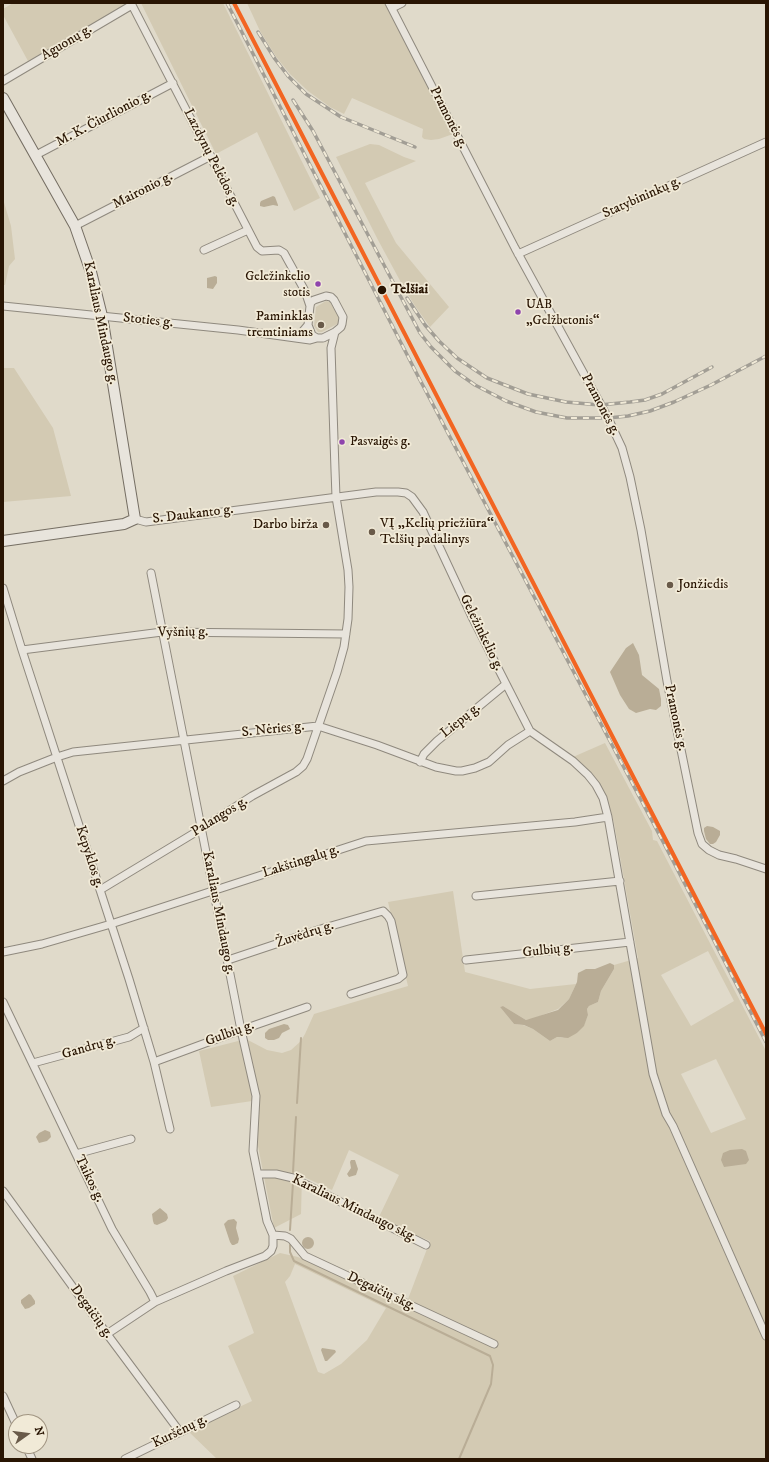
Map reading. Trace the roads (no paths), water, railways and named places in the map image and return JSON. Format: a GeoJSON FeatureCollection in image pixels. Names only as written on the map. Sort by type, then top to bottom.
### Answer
{"type":"FeatureCollection","features":[{"type":"Feature","properties":{"kind":"main road","name":"Karaliaus Mindaugo g."},"geometry":{"type":"LineString","coordinates":[[3,98],[75,226],[91,272],[102,316],[135,519]]}},
{"type":"Feature","properties":{"kind":"main road","name":"S. Daukanto g."},"geometry":{"type":"LineString","coordinates":[[3,541],[124,524],[135,519]]}},
{"type":"Feature","properties":{"kind":"street"},"geometry":{"type":"LineString","coordinates":[[390,6],[402,3]]}},
{"type":"Feature","properties":{"kind":"street","name":"Aguonų g."},"geometry":{"type":"LineString","coordinates":[[3,81],[132,5]]}},
{"type":"Feature","properties":{"kind":"street","name":"Lazdynų Pelėdos g."},"geometry":{"type":"LineString","coordinates":[[132,5],[257,246],[262,251],[279,250],[284,252],[305,292],[310,306]]}},
{"type":"Feature","properties":{"kind":"street","name":"Pramonės g."},"geometry":{"type":"LineString","coordinates":[[390,6],[518,254],[608,418],[622,448],[641,530],[667,681],[698,833],[702,844],[709,850],[719,855],[736,858],[766,869]]}},
{"type":"Feature","properties":{"kind":"street","name":"M. K. Čiurlionio g."},"geometry":{"type":"LineString","coordinates":[[36,155],[173,83]]}},
{"type":"Feature","properties":{"kind":"street","name":"Statybininkų g."},"geometry":{"type":"LineString","coordinates":[[518,254],[766,142]]}},
{"type":"Feature","properties":{"kind":"street","name":"Maironio g."},"geometry":{"type":"LineString","coordinates":[[75,226],[211,156]]}},
{"type":"Feature","properties":{"kind":"street"},"geometry":{"type":"LineString","coordinates":[[204,250],[248,230]]}},
{"type":"Feature","properties":{"kind":"street"},"geometry":{"type":"LineString","coordinates":[[305,292],[317,297],[331,297],[343,317],[341,327],[335,332],[319,338]]}},
{"type":"Feature","properties":{"kind":"street"},"geometry":{"type":"LineString","coordinates":[[322,297],[312,302],[310,306],[308,325],[312,335],[319,338],[331,348]]}},
{"type":"Feature","properties":{"kind":"street","name":"Stoties g."},"geometry":{"type":"LineString","coordinates":[[3,306],[294,337],[310,340],[319,338]]}},
{"type":"Feature","properties":{"kind":"street"},"geometry":{"type":"LineString","coordinates":[[294,337],[302,332],[308,325]]}},
{"type":"Feature","properties":{"kind":"street"},"geometry":{"type":"LineString","coordinates":[[318,726],[337,672],[346,634],[348,612],[349,587],[336,497],[331,348],[335,332]]}},
{"type":"Feature","properties":{"kind":"street","name":"Geležinkelio g."},"geometry":{"type":"LineString","coordinates":[[336,497],[391,491],[406,493],[412,497],[423,512],[473,619],[530,731],[573,761],[588,775],[596,785],[603,798],[620,881],[653,1074],[666,1114],[673,1126],[766,1336]]}},
{"type":"Feature","properties":{"kind":"street","name":"S. Daukanto g."},"geometry":{"type":"LineString","coordinates":[[135,519],[146,522],[336,497]]}},
{"type":"Feature","properties":{"kind":"street","name":"Karaliaus Mindaugo g."},"geometry":{"type":"LineString","coordinates":[[151,573],[241,1030],[256,1096],[253,1151],[267,1221],[273,1235],[273,1246],[271,1251],[255,1260],[155,1302]]}},
{"type":"Feature","properties":{"kind":"street","name":"Kepyklos g."},"geometry":{"type":"LineString","coordinates":[[3,588],[144,1028],[154,1062],[170,1129]]}},
{"type":"Feature","properties":{"kind":"street","name":"Vyšnių g."},"geometry":{"type":"LineString","coordinates":[[22,650],[162,632],[346,634]]}},
{"type":"Feature","properties":{"kind":"street","name":"Liepų g."},"geometry":{"type":"LineString","coordinates":[[420,762],[424,754],[437,741],[506,684]]}},
{"type":"Feature","properties":{"kind":"street","name":"S. Nėries g."},"geometry":{"type":"LineString","coordinates":[[3,781],[19,772],[57,756],[73,752],[318,726],[377,745],[420,762],[456,771],[475,768],[489,762],[508,745],[530,731]]}},
{"type":"Feature","properties":{"kind":"street","name":"Palangos g."},"geometry":{"type":"LineString","coordinates":[[100,890],[201,829],[252,796],[300,769],[307,759],[318,726]]}},
{"type":"Feature","properties":{"kind":"street","name":"Lakštingalų g."},"geometry":{"type":"LineString","coordinates":[[3,952],[42,944],[111,924],[366,841],[575,822],[608,817]]}},
{"type":"Feature","properties":{"kind":"street"},"geometry":{"type":"LineString","coordinates":[[476,896],[620,881]]}},
{"type":"Feature","properties":{"kind":"street","name":"Žuvėdrų g."},"geometry":{"type":"LineString","coordinates":[[228,960],[324,928],[383,911],[391,921],[403,975],[398,979],[351,994]]}},
{"type":"Feature","properties":{"kind":"street","name":"Gulbių g."},"geometry":{"type":"LineString","coordinates":[[466,960],[630,942]]}},
{"type":"Feature","properties":{"kind":"street","name":"Taikos g."},"geometry":{"type":"LineString","coordinates":[[3,1002],[112,1229],[155,1302]]}},
{"type":"Feature","properties":{"kind":"street","name":"Gulbių g."},"geometry":{"type":"LineString","coordinates":[[154,1062],[307,1007]]}},
{"type":"Feature","properties":{"kind":"street","name":"Gandrų g."},"geometry":{"type":"LineString","coordinates":[[33,1063],[128,1037],[144,1028]]}},
{"type":"Feature","properties":{"kind":"street"},"geometry":{"type":"LineString","coordinates":[[76,1154],[131,1139]]}},
{"type":"Feature","properties":{"kind":"street","name":"Karaliaus Mindaugo skg."},"geometry":{"type":"LineString","coordinates":[[258,1174],[276,1174],[293,1178],[426,1245]]}},
{"type":"Feature","properties":{"kind":"street","name":"Degaičių g."},"geometry":{"type":"LineString","coordinates":[[3,1191],[180,1432]]}},
{"type":"Feature","properties":{"kind":"street","name":"Degaičių skg."},"geometry":{"type":"LineString","coordinates":[[273,1235],[285,1236],[291,1239],[305,1256],[494,1344]]}},
{"type":"Feature","properties":{"kind":"street"},"geometry":{"type":"LineString","coordinates":[[107,1334],[155,1302]]}},
{"type":"Feature","properties":{"kind":"street"},"geometry":{"type":"LineString","coordinates":[[3,1396],[11,1414]]}},
{"type":"Feature","properties":{"kind":"street","name":"Kuršėnų g."},"geometry":{"type":"LineString","coordinates":[[124,1459],[236,1405]]}},
{"type":"Feature","properties":{"kind":"waterway"},"geometry":{"type":"LineString","coordinates":[[297,1103],[301,1038]]}},
{"type":"Feature","properties":{"kind":"waterway"},"geometry":{"type":"LineString","coordinates":[[293,1172],[296,1117]]}},
{"type":"Feature","properties":{"kind":"waterway"},"geometry":{"type":"LineString","coordinates":[[290,1230],[293,1183]]}},
{"type":"Feature","properties":{"kind":"waterway"},"geometry":{"type":"LineString","coordinates":[[290,1245],[290,1252],[294,1261],[490,1356],[493,1365],[491,1384],[459,1459]]}},
{"type":"Feature","properties":{"kind":"railway"},"geometry":{"type":"LineString","coordinates":[[227,3],[420,380],[670,855],[766,1042]]}},
{"type":"Feature","properties":{"kind":"railway"},"geometry":{"type":"LineString","coordinates":[[258,32],[288,76],[306,94],[341,117],[415,147]]}},
{"type":"Feature","properties":{"kind":"railway"},"geometry":{"type":"LineString","coordinates":[[293,100],[313,131],[420,333],[431,347],[455,371],[475,385],[506,401],[536,412],[567,418],[608,418],[628,416],[650,411],[674,402],[711,385],[766,356]]}},
{"type":"Feature","properties":{"kind":"railway"},"geometry":{"type":"LineString","coordinates":[[407,298],[425,325],[457,358],[487,378],[528,394],[566,402],[600,405],[645,400],[662,394],[712,367]]}},
{"type":"Feature","properties":{"kind":"place","name":"Geležinkelio stotis"},"geometry":{"type":"Point","coordinates":[318,284]}},
{"type":"Feature","properties":{"kind":"place","name":"Telšiai"},"geometry":{"type":"Point","coordinates":[382,290]}},
{"type":"Feature","properties":{"kind":"place","name":"UAB „Gelžbetonis“"},"geometry":{"type":"Point","coordinates":[518,312]}},
{"type":"Feature","properties":{"kind":"place","name":"Paminklas tremtiniams"},"geometry":{"type":"Point","coordinates":[321,325]}},
{"type":"Feature","properties":{"kind":"place","name":"Pasvaigės g."},"geometry":{"type":"Point","coordinates":[342,442]}},
{"type":"Feature","properties":{"kind":"place","name":"Darbo birža"},"geometry":{"type":"Point","coordinates":[326,525]}},
{"type":"Feature","properties":{"kind":"place","name":"VĮ „Kelių priežiūra“ Telšių padalinys"},"geometry":{"type":"Point","coordinates":[372,532]}},
{"type":"Feature","properties":{"kind":"place","name":"Jonžiedis"},"geometry":{"type":"Point","coordinates":[670,585]}}]}
